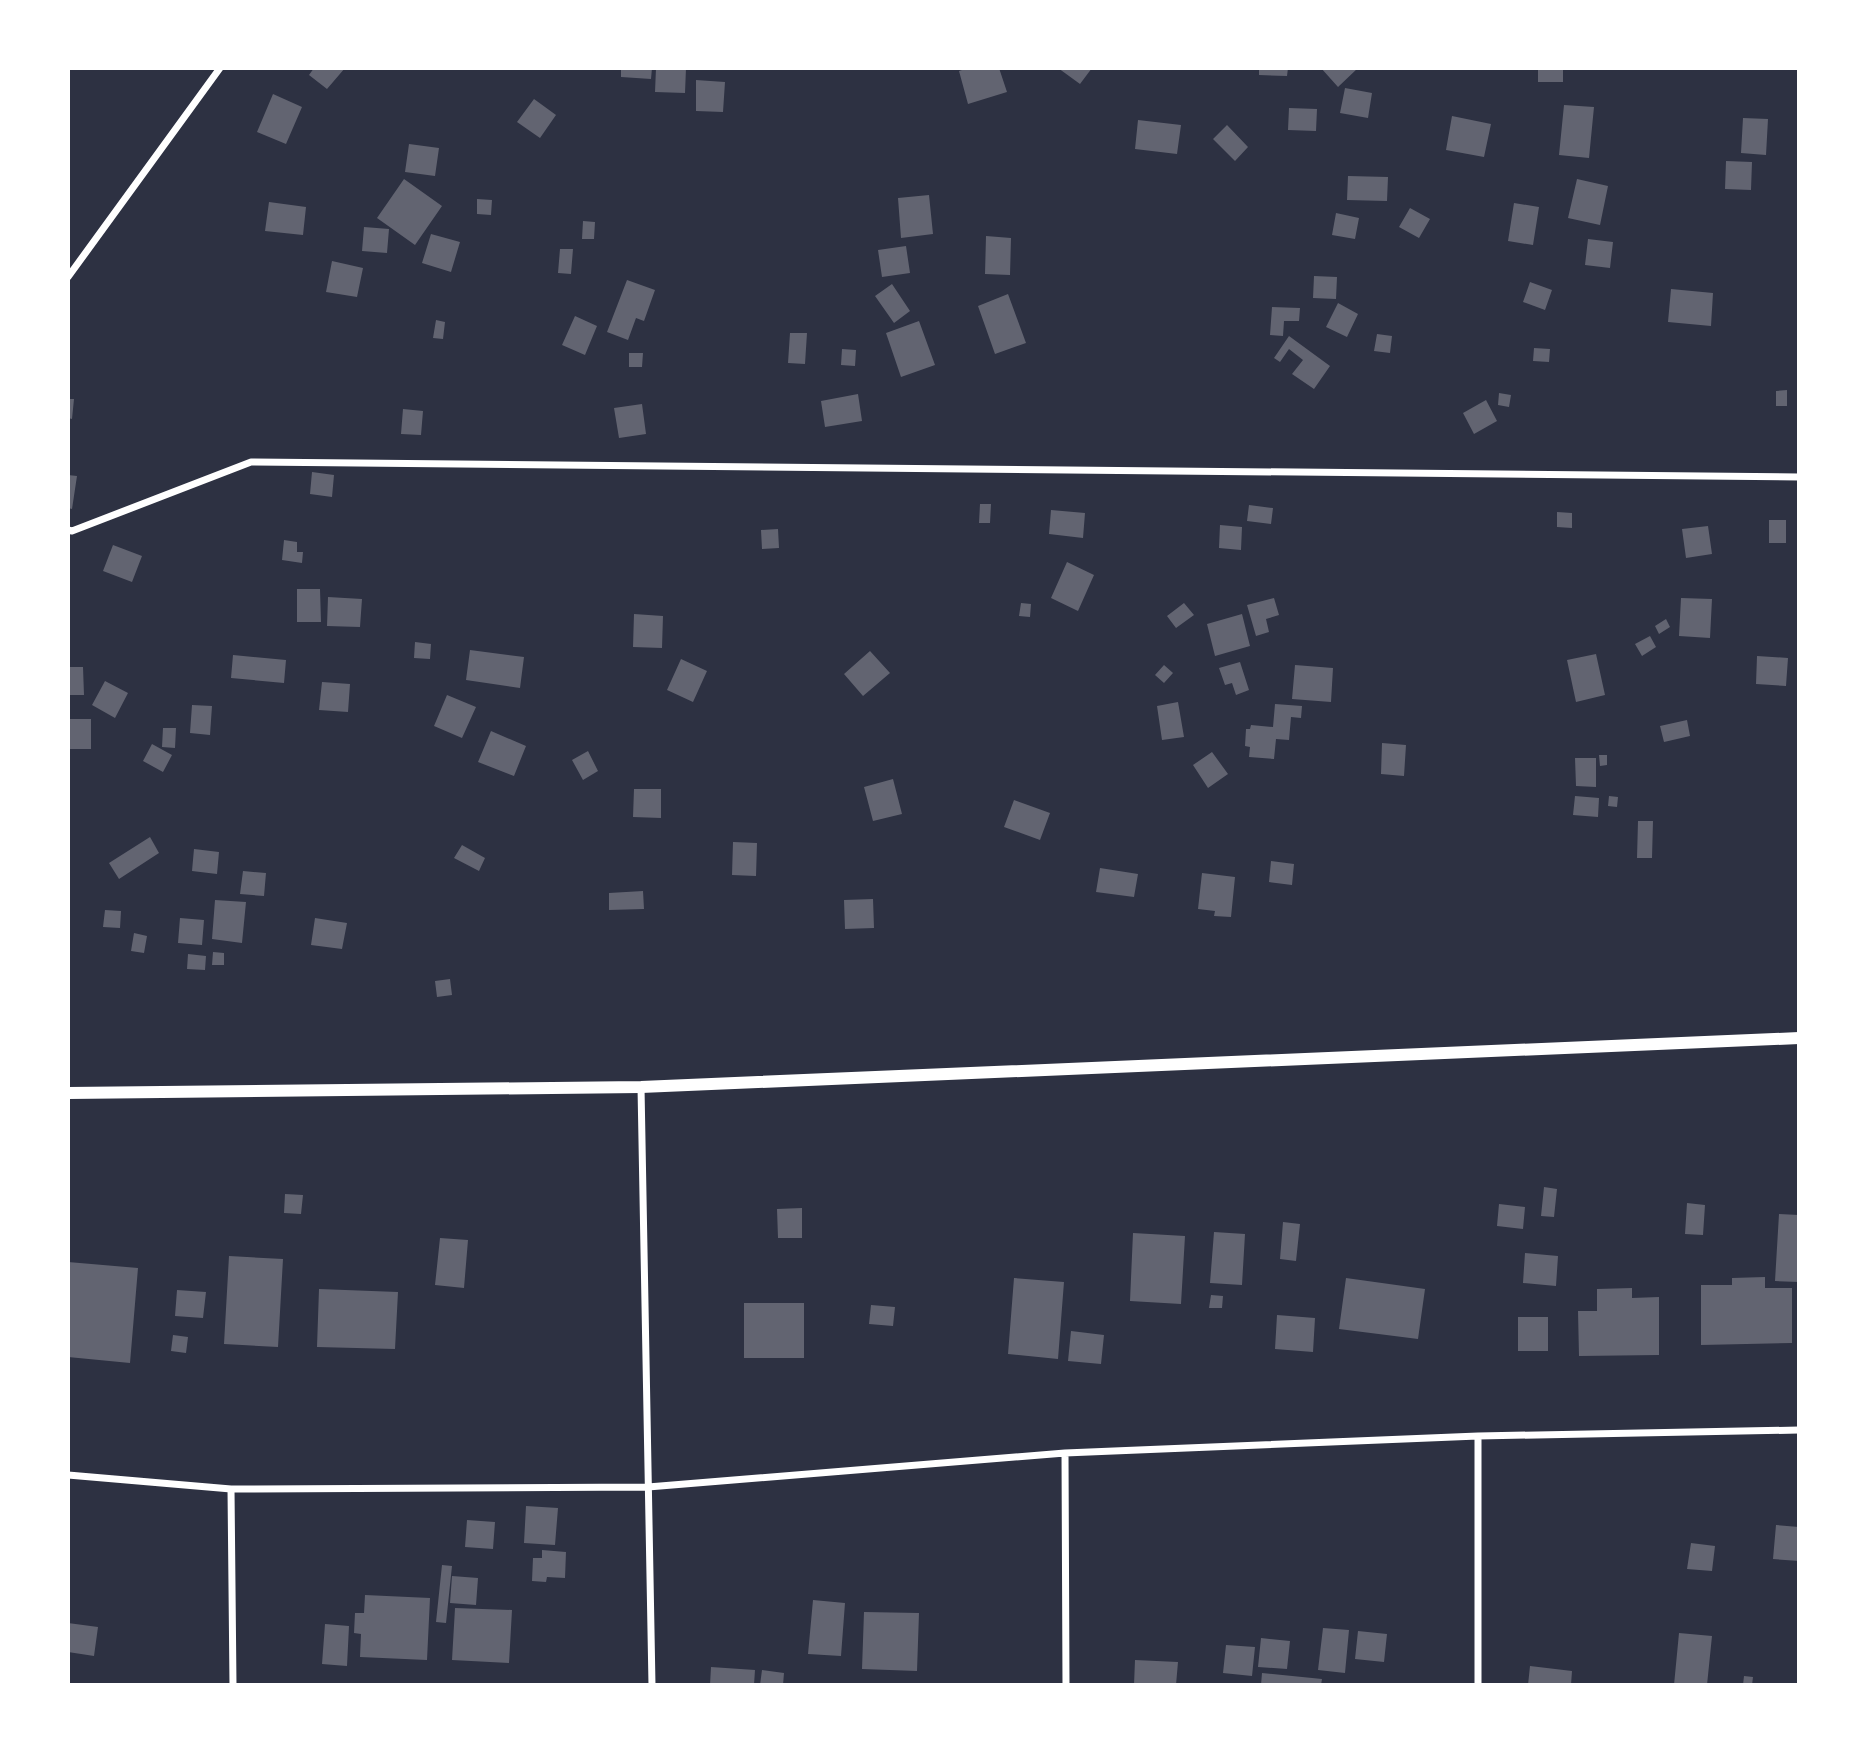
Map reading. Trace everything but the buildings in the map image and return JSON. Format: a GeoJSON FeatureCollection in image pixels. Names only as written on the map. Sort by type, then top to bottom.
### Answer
{"type":"FeatureCollection","features":[{"type":"Feature","properties":{"kind":"street"},"geometry":{"type":"LineString","coordinates":[[68,277],[220,68]]}},
{"type":"Feature","properties":{"kind":"street"},"geometry":{"type":"LineString","coordinates":[[68,530],[85,526],[251,462],[1799,477]]}},
{"type":"Feature","properties":{"kind":"street"},"geometry":{"type":"LineString","coordinates":[[68,1093],[641,1087],[1799,1038]]}},
{"type":"Feature","properties":{"kind":"street"},"geometry":{"type":"LineString","coordinates":[[641,1087],[652,1685]]}},
{"type":"Feature","properties":{"kind":"street"},"geometry":{"type":"LineString","coordinates":[[68,1475],[231,1489],[648,1487],[1065,1453],[1478,1436],[1799,1430]]}},
{"type":"Feature","properties":{"kind":"street"},"geometry":{"type":"LineString","coordinates":[[1478,1436],[1478,1685]]}},
{"type":"Feature","properties":{"kind":"street"},"geometry":{"type":"LineString","coordinates":[[1065,1453],[1066,1685]]}},
{"type":"Feature","properties":{"kind":"street"},"geometry":{"type":"LineString","coordinates":[[231,1489],[233,1685]]}}]}
